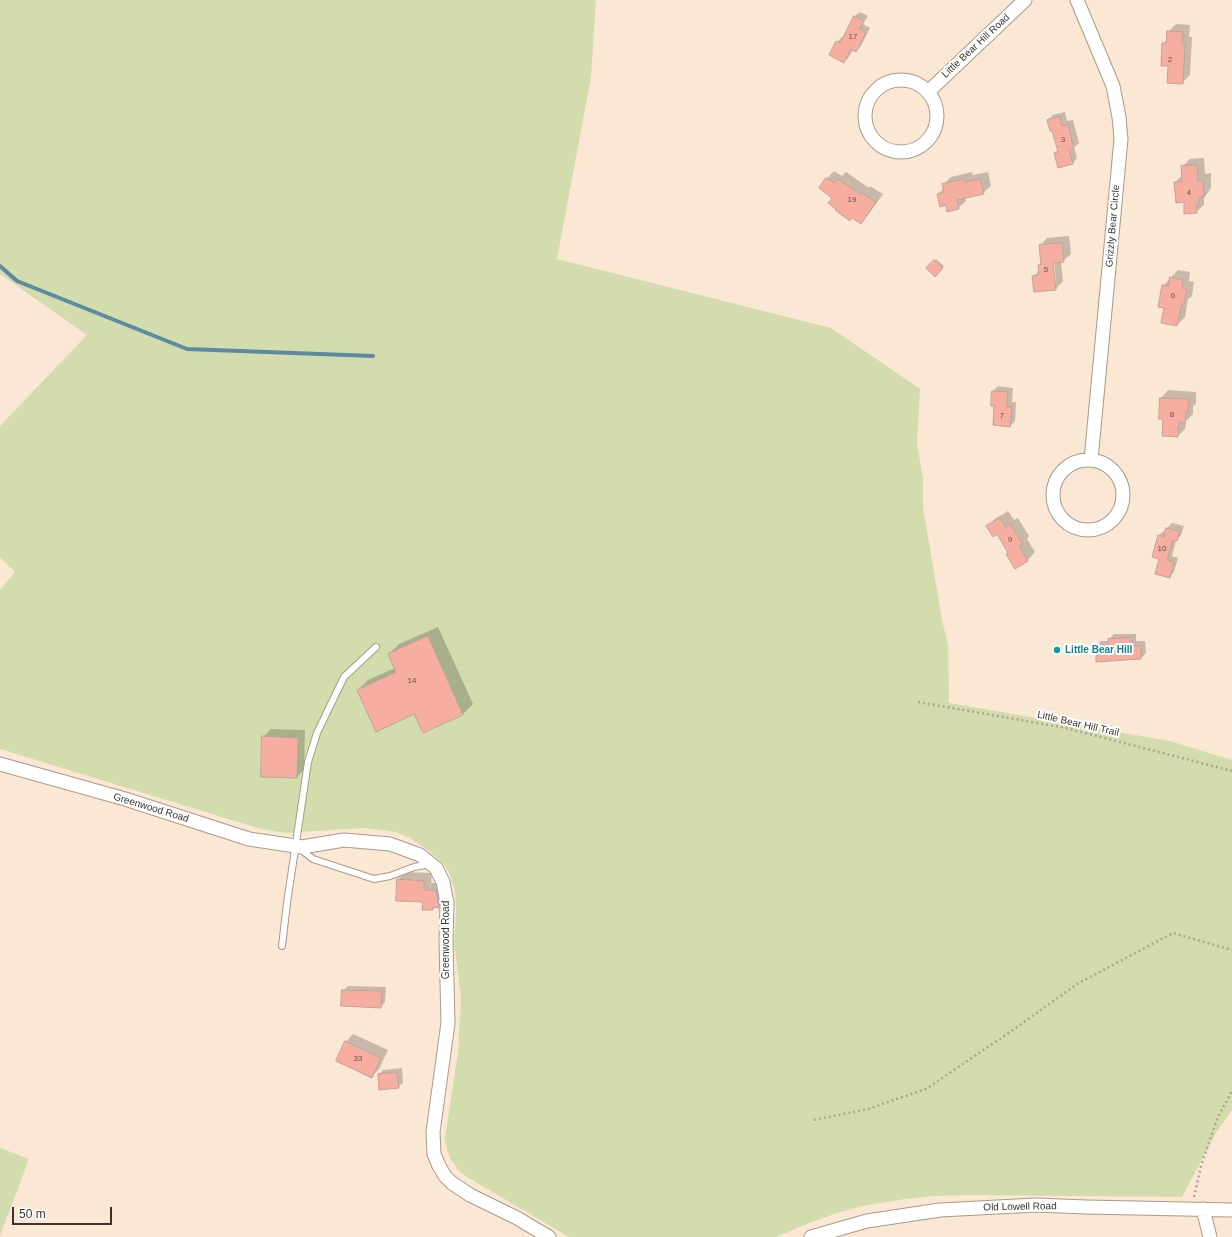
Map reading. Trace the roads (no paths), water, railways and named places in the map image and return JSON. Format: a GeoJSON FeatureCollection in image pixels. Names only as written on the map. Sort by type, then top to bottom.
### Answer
{"type":"FeatureCollection","features":[{"type":"Feature","properties":{"kind":"street","name":"Little Bear Hill Road"},"geometry":{"type":"LineString","coordinates":[[928,92],[1025,0]]}},
{"type":"Feature","properties":{"kind":"street","name":"Grizzly Bear Circle"},"geometry":{"type":"LineString","coordinates":[[1077,0],[1113,86],[1119,117],[1120,139],[1092,460]]}},
{"type":"Feature","properties":{"kind":"street"},"geometry":{"type":"LineString","coordinates":[[906,80],[918,84],[928,92],[934,101],[938,112],[937,124],[933,135],[926,144],[916,150],[904,153],[893,152],[882,147],[873,140],[867,130],[865,118],[866,105],[872,94],[882,86],[893,81],[906,80]]}},
{"type":"Feature","properties":{"kind":"street"},"geometry":{"type":"LineString","coordinates":[[1092,460],[1105,465],[1116,474],[1122,488],[1123,495],[1119,510],[1110,521],[1098,528],[1083,529],[1070,524],[1059,515],[1053,501],[1054,487],[1060,474],[1070,464],[1092,460]]}},
{"type":"Feature","properties":{"kind":"street","name":"Greenwood Road"},"geometry":{"type":"LineString","coordinates":[[0,764],[125,799],[249,838],[302,847],[344,840],[390,844],[420,855],[436,868],[443,882],[447,903],[446,941],[448,1024],[433,1132],[434,1154],[445,1176],[452,1183],[470,1195],[517,1218],[549,1237]]}},
{"type":"Feature","properties":{"kind":"street","name":"Old Lowell Road"},"geometry":{"type":"LineString","coordinates":[[811,1237],[868,1221],[940,1210],[1036,1205],[1086,1208],[1232,1210]]}},
{"type":"Feature","properties":{"kind":"street"},"geometry":{"type":"LineString","coordinates":[[1197,1209],[1210,1237]]}},
{"type":"Feature","properties":{"kind":"lane"},"geometry":{"type":"LineString","coordinates":[[282,946],[286,903],[308,762],[317,733],[344,677],[376,647]]}},
{"type":"Feature","properties":{"kind":"lane"},"geometry":{"type":"LineString","coordinates":[[296,846],[313,859],[374,879],[390,876],[414,867],[431,864]]}},
{"type":"Feature","properties":{"kind":"waterway"},"geometry":{"type":"LineString","coordinates":[[0,266],[17,281],[187,349],[373,356]]}},
{"type":"Feature","properties":{"kind":"place","name":"Little Bear Hill"},"geometry":{"type":"Point","coordinates":[1057,650]}}]}
